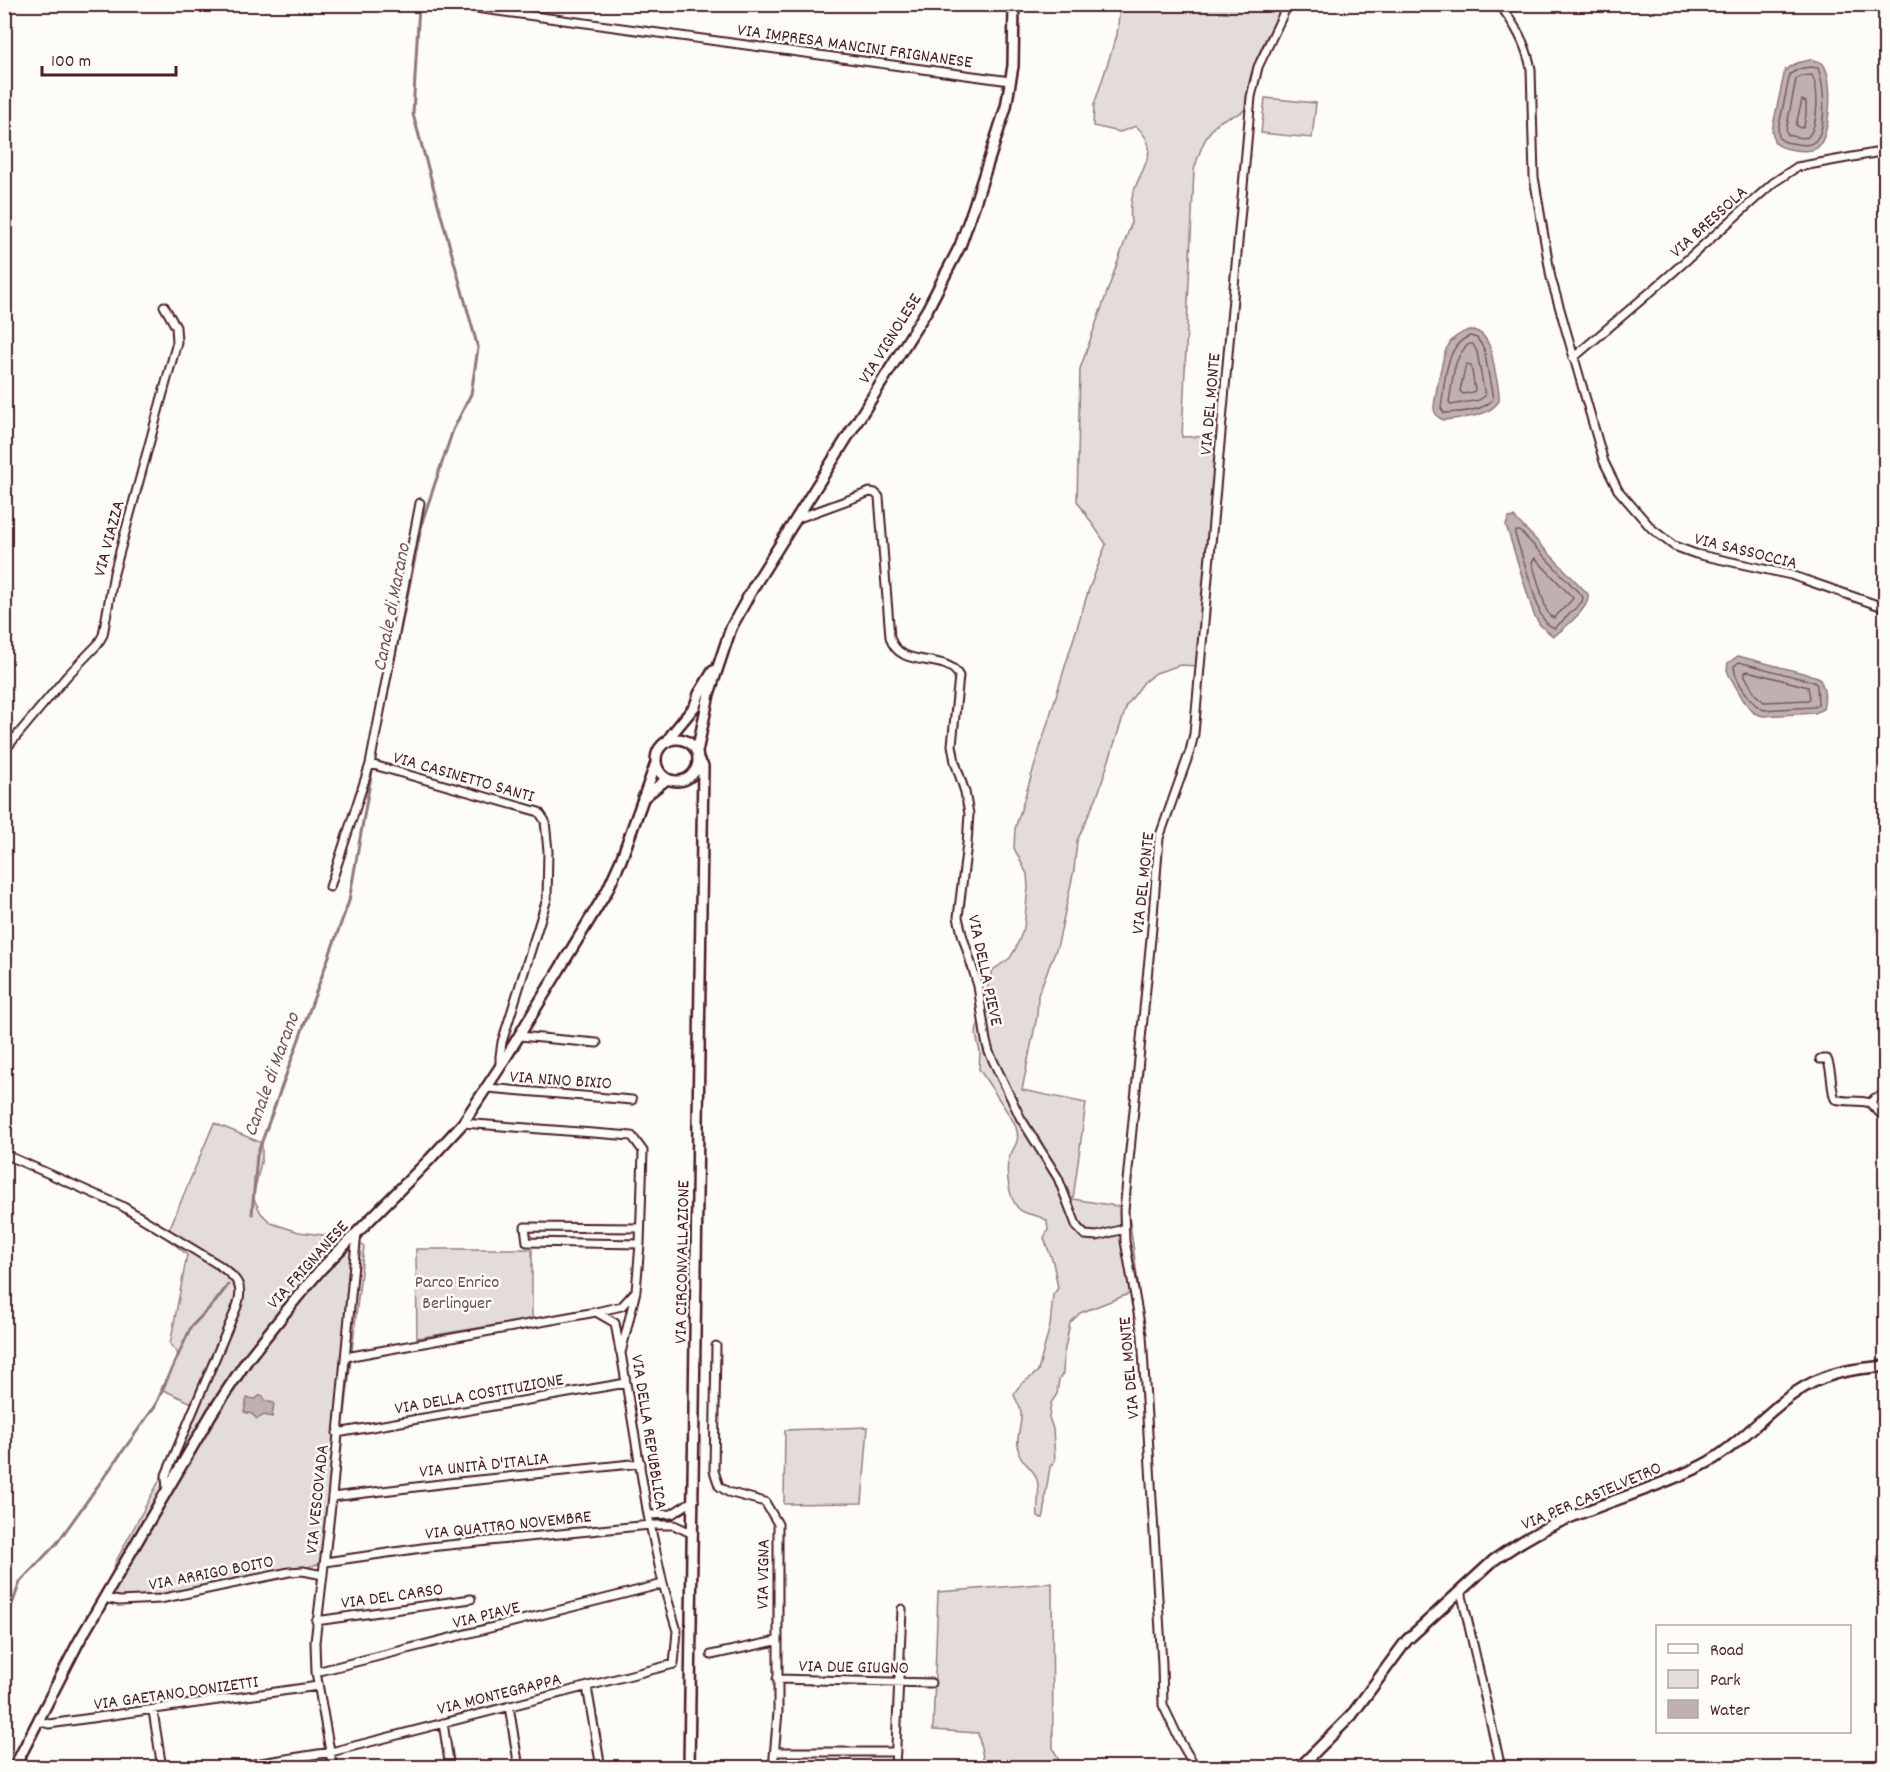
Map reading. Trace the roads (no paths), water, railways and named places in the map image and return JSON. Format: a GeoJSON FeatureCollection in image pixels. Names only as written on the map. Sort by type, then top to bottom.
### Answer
{"type":"FeatureCollection","features":[{"type":"Feature","properties":{"kind":"main road","name":"VIA VIGNOLESE"},"geometry":{"type":"LineString","coordinates":[[720,661],[731,628],[742,606],[927,310],[960,246],[1006,107],[1014,41],[1014,4]]}},
{"type":"Feature","properties":{"kind":"main road"},"geometry":{"type":"LineString","coordinates":[[702,792],[694,778],[678,782],[667,779],[662,775],[656,763],[659,749],[695,706],[706,680],[720,661]]}},
{"type":"Feature","properties":{"kind":"main road","name":"VIA CIRCONVALLAZIONE"},"geometry":{"type":"LineString","coordinates":[[689,1767],[703,766],[698,755],[709,694],[720,661]]}},
{"type":"Feature","properties":{"kind":"main road"},"geometry":{"type":"LineString","coordinates":[[667,742],[676,739],[693,746],[698,755],[698,766],[689,778]]}},
{"type":"Feature","properties":{"kind":"main road","name":"VIA FRIGNANESE"},"geometry":{"type":"LineString","coordinates":[[14,1767],[78,1643],[212,1413],[249,1359],[299,1295],[462,1123],[487,1088],[607,891],[621,860],[656,763]]}},
{"type":"Feature","properties":{"kind":"main road"},"geometry":{"type":"LineString","coordinates":[[643,798],[667,779]]}},
{"type":"Feature","properties":{"kind":"main road","name":"VIA PER CASTELVETRO"},"geometry":{"type":"LineString","coordinates":[[1299,1767],[1351,1716],[1407,1640],[1494,1560],[1545,1529],[1680,1476],[1711,1461],[1735,1444],[1785,1400],[1812,1383],[1845,1371],[1886,1366]]}},
{"type":"Feature","properties":{"kind":"street","name":"VIA IMPRESA MANCINI FRIGNANESE"},"geometry":{"type":"LineString","coordinates":[[446,4],[1010,81]]}},
{"type":"Feature","properties":{"kind":"street","name":"VIA DEL MONTE"},"geometry":{"type":"LineString","coordinates":[[1196,1767],[1167,1716],[1162,1692],[1142,1335],[1124,1229],[1159,838],[1191,751],[1197,709],[1251,97],[1261,58],[1288,4]]}},
{"type":"Feature","properties":{"kind":"street"},"geometry":{"type":"LineString","coordinates":[[1499,4],[1516,28],[1528,53],[1531,69],[1534,177],[1551,278],[1573,358]]}},
{"type":"Feature","properties":{"kind":"street","name":"VIA BRESSOLA"},"geometry":{"type":"LineString","coordinates":[[1573,358],[1773,183],[1791,170],[1886,151]]}},
{"type":"Feature","properties":{"kind":"street","name":"VIA VIAZZA"},"geometry":{"type":"LineString","coordinates":[[4,751],[67,676],[97,645],[103,634],[114,573],[177,342],[176,327],[164,306]]}},
{"type":"Feature","properties":{"kind":"street","name":"VIA SASSOCCIA"},"geometry":{"type":"LineString","coordinates":[[1573,358],[1604,462],[1618,490],[1652,529],[1674,546],[1696,554],[1791,575],[1886,608]]}},
{"type":"Feature","properties":{"kind":"street","name":"VIA DELLA PIEVE"},"geometry":{"type":"LineString","coordinates":[[796,519],[865,493],[872,492],[879,497],[890,637],[893,647],[903,655],[952,667],[960,678],[952,745],[969,814],[958,917],[978,986],[983,1030],[989,1052],[1020,1116],[1058,1179],[1077,1227],[1085,1235],[1097,1236],[1124,1229]]}},
{"type":"Feature","properties":{"kind":"street","name":"VIA CASINETTO SANTI"},"geometry":{"type":"LineString","coordinates":[[330,887],[373,765],[420,503]]}},
{"type":"Feature","properties":{"kind":"street","name":"VIA CASINETTO SANTI"},"geometry":{"type":"LineString","coordinates":[[373,765],[539,812],[543,817],[548,851],[547,898],[502,1042],[500,1067]]}},
{"type":"Feature","properties":{"kind":"street"},"geometry":{"type":"LineString","coordinates":[[519,1036],[597,1043]]}},
{"type":"Feature","properties":{"kind":"street"},"geometry":{"type":"LineString","coordinates":[[1820,1059],[1827,1059],[1831,1066],[1831,1089],[1835,1100],[1844,1102],[1860,1100],[1870,1103],[1886,1119]]}},
{"type":"Feature","properties":{"kind":"street","name":"VIA NINO BIXIO"},"geometry":{"type":"LineString","coordinates":[[487,1088],[632,1100]]}},
{"type":"Feature","properties":{"kind":"street"},"geometry":{"type":"LineString","coordinates":[[1870,1103],[1875,1098],[1886,1095]]}},
{"type":"Feature","properties":{"kind":"street","name":"VIA DELLA REPUBBLICA"},"geometry":{"type":"LineString","coordinates":[[462,1123],[632,1136],[643,1151],[636,1292],[621,1353],[650,1525],[663,1584],[677,1631],[674,1664]]}},
{"type":"Feature","properties":{"kind":"street"},"geometry":{"type":"LineString","coordinates":[[4,1154],[122,1206],[219,1265],[233,1277],[240,1287],[241,1293],[236,1309],[166,1475],[167,1491]]}},
{"type":"Feature","properties":{"kind":"street"},"geometry":{"type":"LineString","coordinates":[[640,1228],[525,1227],[527,1242],[640,1244]]}},
{"type":"Feature","properties":{"kind":"street","name":"VIA VESCOVADA"},"geometry":{"type":"LineString","coordinates":[[333,1767],[316,1672],[316,1621],[332,1497],[357,1232]]}},
{"type":"Feature","properties":{"kind":"street"},"geometry":{"type":"LineString","coordinates":[[346,1357],[596,1312],[622,1306],[636,1292]]}},
{"type":"Feature","properties":{"kind":"street"},"geometry":{"type":"LineString","coordinates":[[596,1312],[615,1323],[621,1353]]}},
{"type":"Feature","properties":{"kind":"street","name":"VIA VIGNA"},"geometry":{"type":"LineString","coordinates":[[716,1346],[714,1471],[719,1486],[728,1492],[765,1502],[777,1524],[776,1752],[773,1767]]}},
{"type":"Feature","properties":{"kind":"street","name":"VIA DELLA COSTITUZIONE"},"geometry":{"type":"LineString","coordinates":[[337,1434],[626,1383]]}},
{"type":"Feature","properties":{"kind":"street","name":"VIA UNITÀ D'ITALIA"},"geometry":{"type":"LineString","coordinates":[[332,1497],[449,1482],[640,1463]]}},
{"type":"Feature","properties":{"kind":"street"},"geometry":{"type":"LineString","coordinates":[[648,1515],[672,1514],[694,1500]]}},
{"type":"Feature","properties":{"kind":"street","name":"VIA QUATTRO NOVEMBRE"},"geometry":{"type":"LineString","coordinates":[[324,1562],[440,1546],[650,1525],[674,1525],[693,1534]]}},
{"type":"Feature","properties":{"kind":"street","name":"VIA ARRIGO BOITO"},"geometry":{"type":"LineString","coordinates":[[104,1598],[126,1602],[160,1599],[289,1572],[303,1571],[323,1575]]}},
{"type":"Feature","properties":{"kind":"street","name":"VIA PIAVE"},"geometry":{"type":"LineString","coordinates":[[316,1672],[663,1584]]}},
{"type":"Feature","properties":{"kind":"street"},"geometry":{"type":"LineString","coordinates":[[1461,1590],[1501,1767]]}},
{"type":"Feature","properties":{"kind":"street","name":"VIA DEL CARSO"},"geometry":{"type":"LineString","coordinates":[[316,1621],[471,1599]]}},
{"type":"Feature","properties":{"kind":"street"},"geometry":{"type":"LineString","coordinates":[[895,1767],[902,1609]]}},
{"type":"Feature","properties":{"kind":"street"},"geometry":{"type":"LineString","coordinates":[[711,1655],[776,1641]]}},
{"type":"Feature","properties":{"kind":"street","name":"VIA MONTEGRAPPA"},"geometry":{"type":"LineString","coordinates":[[229,1767],[331,1752],[674,1664]]}},
{"type":"Feature","properties":{"kind":"street","name":"VIA DUE GIUGNO"},"geometry":{"type":"LineString","coordinates":[[777,1679],[931,1683]]}},
{"type":"Feature","properties":{"kind":"street","name":"VIA GAETANO DONIZETTI"},"geometry":{"type":"LineString","coordinates":[[38,1721],[49,1724],[318,1686]]}},
{"type":"Feature","properties":{"kind":"street"},"geometry":{"type":"LineString","coordinates":[[587,1687],[601,1767]]}},
{"type":"Feature","properties":{"kind":"street"},"geometry":{"type":"LineString","coordinates":[[509,1706],[519,1767]]}},
{"type":"Feature","properties":{"kind":"street"},"geometry":{"type":"LineString","coordinates":[[153,1711],[162,1767]]}},
{"type":"Feature","properties":{"kind":"street"},"geometry":{"type":"LineString","coordinates":[[443,1723],[450,1767]]}},
{"type":"Feature","properties":{"kind":"street"},"geometry":{"type":"LineString","coordinates":[[776,1752],[896,1752]]}},
{"type":"Feature","properties":{"kind":"water"},"geometry":{"type":"Polygon","coordinates":[[[1810,60],[1823,64],[1829,81],[1828,120],[1822,142],[1817,148],[1809,151],[1794,150],[1778,145],[1774,141],[1772,130],[1785,70],[1797,63],[1810,60]]]}},
{"type":"Feature","properties":{"kind":"water"},"geometry":{"type":"Polygon","coordinates":[[[1469,330],[1482,334],[1489,345],[1499,401],[1494,407],[1481,414],[1443,420],[1437,416],[1434,409],[1443,359],[1451,342],[1469,330]]]}},
{"type":"Feature","properties":{"kind":"water"},"geometry":{"type":"Polygon","coordinates":[[[1514,517],[1588,594],[1586,604],[1577,616],[1553,636],[1540,625],[1534,615],[1506,525],[1509,518],[1514,517]]]}},
{"type":"Feature","properties":{"kind":"water"},"geometry":{"type":"Polygon","coordinates":[[[1738,656],[1818,677],[1824,693],[1823,709],[1815,713],[1763,716],[1754,713],[1744,701],[1727,670],[1728,663],[1738,656]]]}},
{"type":"Feature","properties":{"kind":"water"},"geometry":{"type":"Polygon","coordinates":[[[263,1396],[265,1401],[274,1403],[272,1417],[264,1415],[257,1419],[252,1414],[244,1412],[247,1398],[256,1399],[263,1396]]]}},
{"type":"Feature","properties":{"kind":"waterway","name":"Canale di Marano"},"geometry":{"type":"LineString","coordinates":[[381,724],[423,519],[453,430],[471,394],[478,348],[413,114],[419,4]]}},
{"type":"Feature","properties":{"kind":"waterway","name":"Canale di Marano"},"geometry":{"type":"LineString","coordinates":[[252,1214],[257,1155],[349,901],[373,765]]}},
{"type":"Feature","properties":{"kind":"waterway","name":"Canale di Marano"},"geometry":{"type":"LineString","coordinates":[[4,1627],[20,1582],[57,1543],[155,1406],[191,1327],[228,1285]]}},
{"type":"Feature","properties":{"kind":"park label","name":"Parco Enrico Berlinguer"},"geometry":{"type":"Point","coordinates":[457,1291]}}]}
